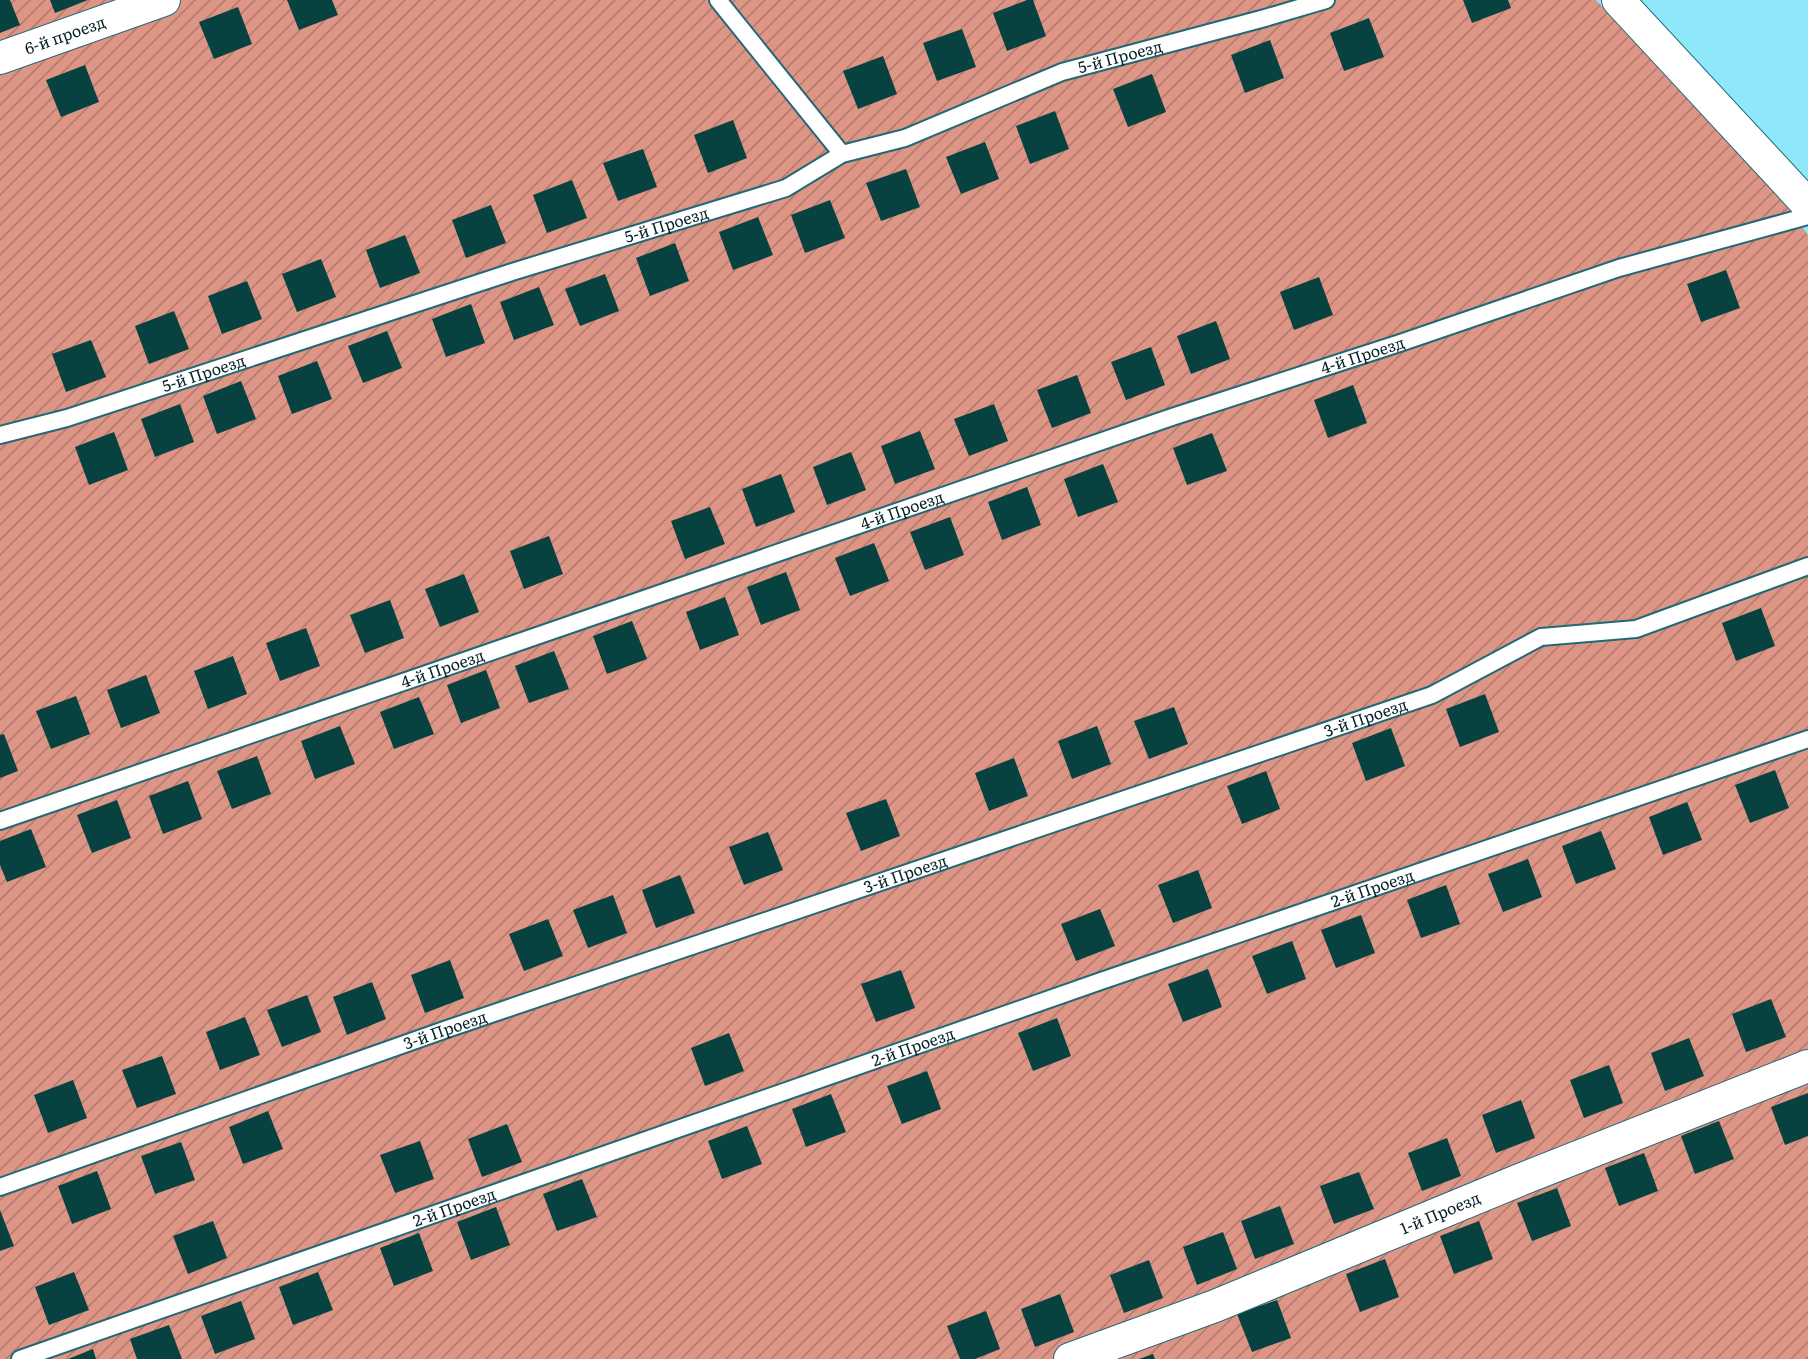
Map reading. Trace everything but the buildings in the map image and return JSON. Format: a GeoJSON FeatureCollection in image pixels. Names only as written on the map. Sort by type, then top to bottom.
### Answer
{"type":"FeatureCollection","features":[{"type":"Feature","properties":{"kind":"street","name":"6-й проезд"},"geometry":{"type":"LineString","coordinates":[[0,58],[164,0]]}},
{"type":"Feature","properties":{"kind":"street"},"geometry":{"type":"LineString","coordinates":[[1618,0],[1808,205]]}},
{"type":"Feature","properties":{"kind":"street","name":"1-й Проезд"},"geometry":{"type":"LineString","coordinates":[[1070,1359],[1215,1306],[1522,1179],[1808,1066]]}},
{"type":"Feature","properties":{"kind":"lane"},"geometry":{"type":"LineString","coordinates":[[718,0],[842,154]]}},
{"type":"Feature","properties":{"kind":"lane","name":"5-й Проезд"},"geometry":{"type":"LineString","coordinates":[[0,435],[68,418],[512,272],[786,188],[842,154],[904,138],[1062,72],[1326,0]]}},
{"type":"Feature","properties":{"kind":"lane","name":"4-й Проезд"},"geometry":{"type":"LineString","coordinates":[[0,821],[1173,417],[1400,343],[1618,268],[1808,216]]}},
{"type":"Feature","properties":{"kind":"lane","name":"3-й Проезд"},"geometry":{"type":"LineString","coordinates":[[0,1187],[447,1029],[1432,695],[1541,637],[1636,629],[1808,566]]}},
{"type":"Feature","properties":{"kind":"lane","name":"2-й Проезд"},"geometry":{"type":"LineString","coordinates":[[20,1359],[1056,997],[1808,739]]}},
{"type":"Feature","properties":{"kind":"shaded area"},"geometry":{"type":"Polygon","coordinates":[[[0,0],[1596,0],[1781,198],[1808,235],[1808,1359],[0,1359],[0,0]]]}}]}
